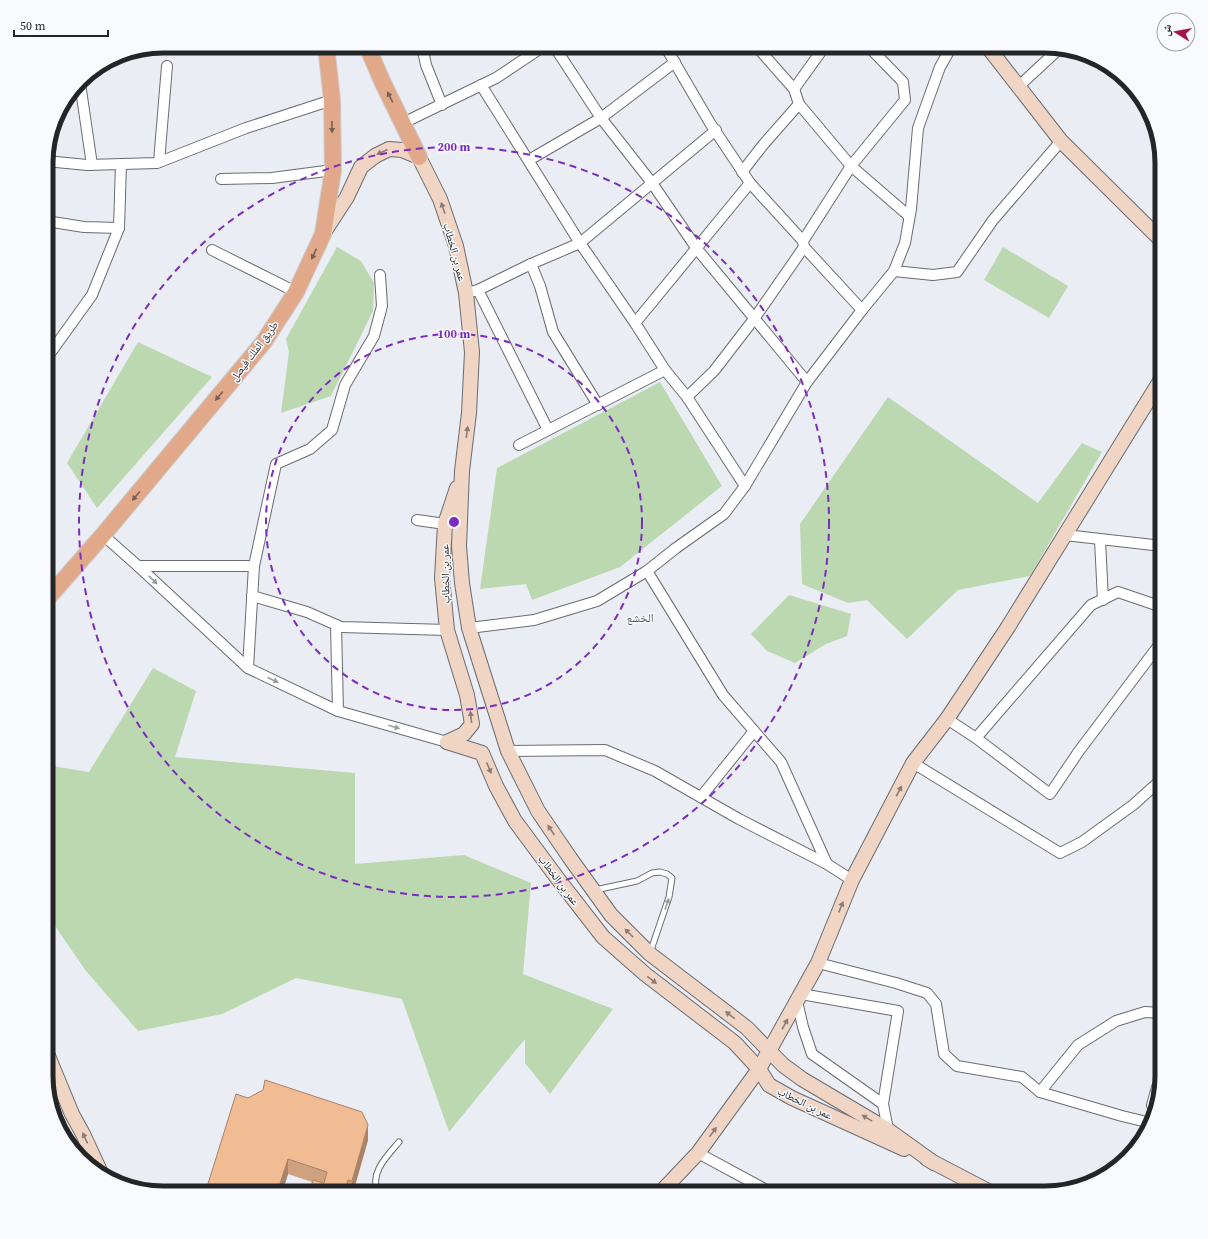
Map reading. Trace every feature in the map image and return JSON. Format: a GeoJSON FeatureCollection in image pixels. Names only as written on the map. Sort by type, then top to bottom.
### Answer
{"type":"FeatureCollection","features":[{"type":"Feature","properties":{"kind":"main road","name":"طريق الملك فيصل"},"geometry":{"type":"LineString","coordinates":[[53,592],[103,535],[263,343],[296,292],[323,234],[333,170],[332,100],[327,53]]}},
{"type":"Feature","properties":{"kind":"main road"},"geometry":{"type":"LineString","coordinates":[[370,53],[419,157]]}},
{"type":"Feature","properties":{"kind":"street"},"geometry":{"type":"LineString","coordinates":[[423,53],[426,65],[442,105]]}},
{"type":"Feature","properties":{"kind":"street"},"geometry":{"type":"LineString","coordinates":[[403,123],[442,105],[480,84],[496,78],[534,53]]}},
{"type":"Feature","properties":{"kind":"street"},"geometry":{"type":"LineString","coordinates":[[559,53],[601,118],[652,183],[697,249],[807,382]]}},
{"type":"Feature","properties":{"kind":"street"},"geometry":{"type":"LineString","coordinates":[[669,53],[710,123],[750,183],[862,310]]}},
{"type":"Feature","properties":{"kind":"street"},"geometry":{"type":"LineString","coordinates":[[762,53],[794,90],[799,104],[851,166],[910,216]]}},
{"type":"Feature","properties":{"kind":"street"},"geometry":{"type":"LineString","coordinates":[[794,90],[820,53]]}},
{"type":"Feature","properties":{"kind":"street"},"geometry":{"type":"LineString","coordinates":[[687,397],[714,371],[754,319],[803,244],[851,166],[905,100],[903,82],[875,53]]}},
{"type":"Feature","properties":{"kind":"street"},"geometry":{"type":"LineString","coordinates":[[469,628],[534,620],[597,602],[647,571],[676,548],[724,514],[745,486],[807,382],[894,271],[906,242],[910,216],[918,128],[940,67],[948,53]]}},
{"type":"Feature","properties":{"kind":"street"},"geometry":{"type":"LineString","coordinates":[[993,53],[1061,141],[1155,234]]}},
{"type":"Feature","properties":{"kind":"street"},"geometry":{"type":"LineString","coordinates":[[1019,86],[1054,53]]}},
{"type":"Feature","properties":{"kind":"street"},"geometry":{"type":"LineString","coordinates":[[529,160],[601,118],[675,62]]}},
{"type":"Feature","properties":{"kind":"street"},"geometry":{"type":"LineString","coordinates":[[159,162],[167,66]]}},
{"type":"Feature","properties":{"kind":"street"},"geometry":{"type":"LineString","coordinates":[[480,84],[580,243],[636,323],[664,370],[687,397],[745,486]]}},
{"type":"Feature","properties":{"kind":"street"},"geometry":{"type":"LineString","coordinates":[[81,90],[92,165]]}},
{"type":"Feature","properties":{"kind":"street"},"geometry":{"type":"LineString","coordinates":[[53,162],[92,165],[159,162],[246,128],[332,100]]}},
{"type":"Feature","properties":{"kind":"street"},"geometry":{"type":"LineString","coordinates":[[742,172],[763,145],[799,104]]}},
{"type":"Feature","properties":{"kind":"street"},"geometry":{"type":"LineString","coordinates":[[548,430],[472,291],[580,243],[716,130]]}},
{"type":"Feature","properties":{"kind":"street"},"geometry":{"type":"LineString","coordinates":[[894,271],[933,275],[957,272],[993,220],[1061,141]]}},
{"type":"Feature","properties":{"kind":"street"},"geometry":{"type":"LineString","coordinates":[[323,234],[347,197],[360,167],[375,156],[389,149],[402,150],[419,157]]}},
{"type":"Feature","properties":{"kind":"street","name":"عمر بن الخطاب"},"geometry":{"type":"LineString","coordinates":[[419,157],[440,200],[472,291],[472,352],[469,413],[462,471],[459,546],[462,583],[469,628],[508,751],[538,811],[611,915],[650,954],[747,1028],[783,1065],[802,1079],[888,1130],[934,1163]]}},
{"type":"Feature","properties":{"kind":"street"},"geometry":{"type":"LineString","coordinates":[[53,349],[92,295],[119,228],[121,164]]}},
{"type":"Feature","properties":{"kind":"street"},"geometry":{"type":"LineString","coordinates":[[221,179],[272,178],[333,170]]}},
{"type":"Feature","properties":{"kind":"street"},"geometry":{"type":"LineString","coordinates":[[636,323],[750,183]]}},
{"type":"Feature","properties":{"kind":"street"},"geometry":{"type":"LineString","coordinates":[[53,222],[84,227],[119,228]]}},
{"type":"Feature","properties":{"kind":"street"},"geometry":{"type":"LineString","coordinates":[[212,250],[296,292]]}},
{"type":"Feature","properties":{"kind":"street"},"geometry":{"type":"LineString","coordinates":[[530,264],[540,286],[552,332],[598,405]]}},
{"type":"Feature","properties":{"kind":"street"},"geometry":{"type":"LineString","coordinates":[[248,668],[254,566],[276,464],[310,449],[332,430],[345,385],[374,336],[382,306],[380,275]]}},
{"type":"Feature","properties":{"kind":"street"},"geometry":{"type":"LineString","coordinates":[[519,445],[664,370]]}},
{"type":"Feature","properties":{"kind":"street"},"geometry":{"type":"LineString","coordinates":[[667,1186],[698,1153],[771,1051],[818,963],[852,880],[913,764],[947,719],[1008,627],[1155,389]]}},
{"type":"Feature","properties":{"kind":"street","name":"عمر بن الخطاب"},"geometry":{"type":"LineString","coordinates":[[447,742],[464,734],[472,724],[467,695],[447,630],[442,578],[445,524],[462,471]]}},
{"type":"Feature","properties":{"kind":"street"},"geometry":{"type":"LineString","coordinates":[[417,520],[445,524]]}},
{"type":"Feature","properties":{"kind":"street"},"geometry":{"type":"LineString","coordinates":[[103,535],[248,668],[338,711],[447,742]]}},
{"type":"Feature","properties":{"kind":"street"},"geometry":{"type":"LineString","coordinates":[[1065,535],[1155,545]]}},
{"type":"Feature","properties":{"kind":"street"},"geometry":{"type":"LineString","coordinates":[[1100,540],[1103,600]]}},
{"type":"Feature","properties":{"kind":"street"},"geometry":{"type":"LineString","coordinates":[[138,566],[254,566]]}},
{"type":"Feature","properties":{"kind":"street"},"geometry":{"type":"LineString","coordinates":[[647,571],[723,695],[781,762],[827,864]]}},
{"type":"Feature","properties":{"kind":"street"},"geometry":{"type":"LineString","coordinates":[[976,738],[1091,605],[1118,592],[1155,605]]}},
{"type":"Feature","properties":{"kind":"street"},"geometry":{"type":"LineString","coordinates":[[252,596],[307,612],[341,627],[447,630]]}},
{"type":"Feature","properties":{"kind":"street"},"geometry":{"type":"LineString","coordinates":[[336,625],[338,711]]}},
{"type":"Feature","properties":{"kind":"street"},"geometry":{"type":"LineString","coordinates":[[947,719],[976,738],[1050,794],[1079,751],[1155,650]]}},
{"type":"Feature","properties":{"kind":"street"},"geometry":{"type":"LineString","coordinates":[[701,797],[754,731]]}},
{"type":"Feature","properties":{"kind":"street","name":"عمر بن الخطاب"},"geometry":{"type":"LineString","coordinates":[[447,742],[482,753],[496,786],[515,821],[603,937],[645,974],[735,1043],[759,1069],[769,1085],[792,1098],[934,1163],[978,1186]]}},
{"type":"Feature","properties":{"kind":"street"},"geometry":{"type":"LineString","coordinates":[[508,751],[605,750],[655,771],[739,819],[827,864],[852,880]]}},
{"type":"Feature","properties":{"kind":"street"},"geometry":{"type":"LineString","coordinates":[[913,764],[1060,853],[1082,842],[1133,805],[1155,785]]}},
{"type":"Feature","properties":{"kind":"street"},"geometry":{"type":"LineString","coordinates":[[818,963],[896,983],[927,993],[936,1004],[944,1054],[957,1066],[1022,1077],[1040,1092],[1145,1122]]}},
{"type":"Feature","properties":{"kind":"street"},"geometry":{"type":"LineString","coordinates":[[799,998],[803,1027],[812,1054],[883,1104]]}},
{"type":"Feature","properties":{"kind":"street"},"geometry":{"type":"LineString","coordinates":[[799,998],[898,1010],[883,1104],[888,1130]]}},
{"type":"Feature","properties":{"kind":"street"},"geometry":{"type":"LineString","coordinates":[[1040,1092],[1078,1045],[1116,1021],[1145,1012],[1155,1012]]}},
{"type":"Feature","properties":{"kind":"street"},"geometry":{"type":"LineString","coordinates":[[53,1068],[72,1114],[97,1163]]}},
{"type":"Feature","properties":{"kind":"street"},"geometry":{"type":"LineString","coordinates":[[698,1153],[759,1186]]}},
{"type":"Feature","properties":{"kind":"lane"},"geometry":{"type":"LineString","coordinates":[[593,890],[637,881],[652,873],[660,872],[667,874],[672,878],[669,897],[650,954]]}},
{"type":"Feature","properties":{"kind":"lane"},"geometry":{"type":"LineString","coordinates":[[376,1186],[376,1175],[382,1161],[399,1142]]}},
{"type":"Feature","properties":{"kind":"green space"},"geometry":{"type":"Polygon","coordinates":[[[337,247],[361,261],[374,283],[373,311],[331,396],[281,413],[289,352],[286,339],[337,247]]]}},
{"type":"Feature","properties":{"kind":"green space"},"geometry":{"type":"Polygon","coordinates":[[[1003,247],[1068,286],[1049,318],[984,280],[1003,247]]]}},
{"type":"Feature","properties":{"kind":"green space"},"geometry":{"type":"Polygon","coordinates":[[[138,342],[212,377],[97,508],[67,463],[138,342]]]}},
{"type":"Feature","properties":{"kind":"green space"},"geometry":{"type":"Polygon","coordinates":[[[660,382],[722,486],[620,567],[532,600],[526,584],[480,589],[497,468],[660,382]]]}},
{"type":"Feature","properties":{"kind":"green space"},"geometry":{"type":"Polygon","coordinates":[[[888,397],[1038,503],[1082,443],[1102,452],[1030,576],[958,590],[907,639],[867,600],[848,603],[802,584],[800,524],[888,397]]]}},
{"type":"Feature","properties":{"kind":"green space"},"geometry":{"type":"Polygon","coordinates":[[[789,595],[851,614],[847,636],[826,644],[795,663],[767,651],[751,634],[789,595]]]}},
{"type":"Feature","properties":{"kind":"green space"},"geometry":{"type":"Polygon","coordinates":[[[153,668],[196,691],[175,757],[355,773],[355,864],[464,855],[531,883],[523,974],[613,1009],[550,1094],[525,1063],[525,1039],[449,1132],[402,999],[296,978],[222,1014],[138,1031],[86,971],[53,923],[53,766],[89,772],[153,668]]]}},
{"type":"Feature","properties":{"kind":"building"},"geometry":{"type":"Polygon","coordinates":[[[265,1080],[362,1112],[368,1125],[352,1181],[348,1180],[347,1186],[311,1186],[313,1180],[324,1183],[327,1172],[288,1159],[279,1186],[207,1186],[236,1094],[248,1098],[263,1090],[265,1080]]]}},
{"type":"Feature","properties":{"kind":"district","name":"الخشع"},"geometry":{"type":"Point","coordinates":[640,618]}}]}
